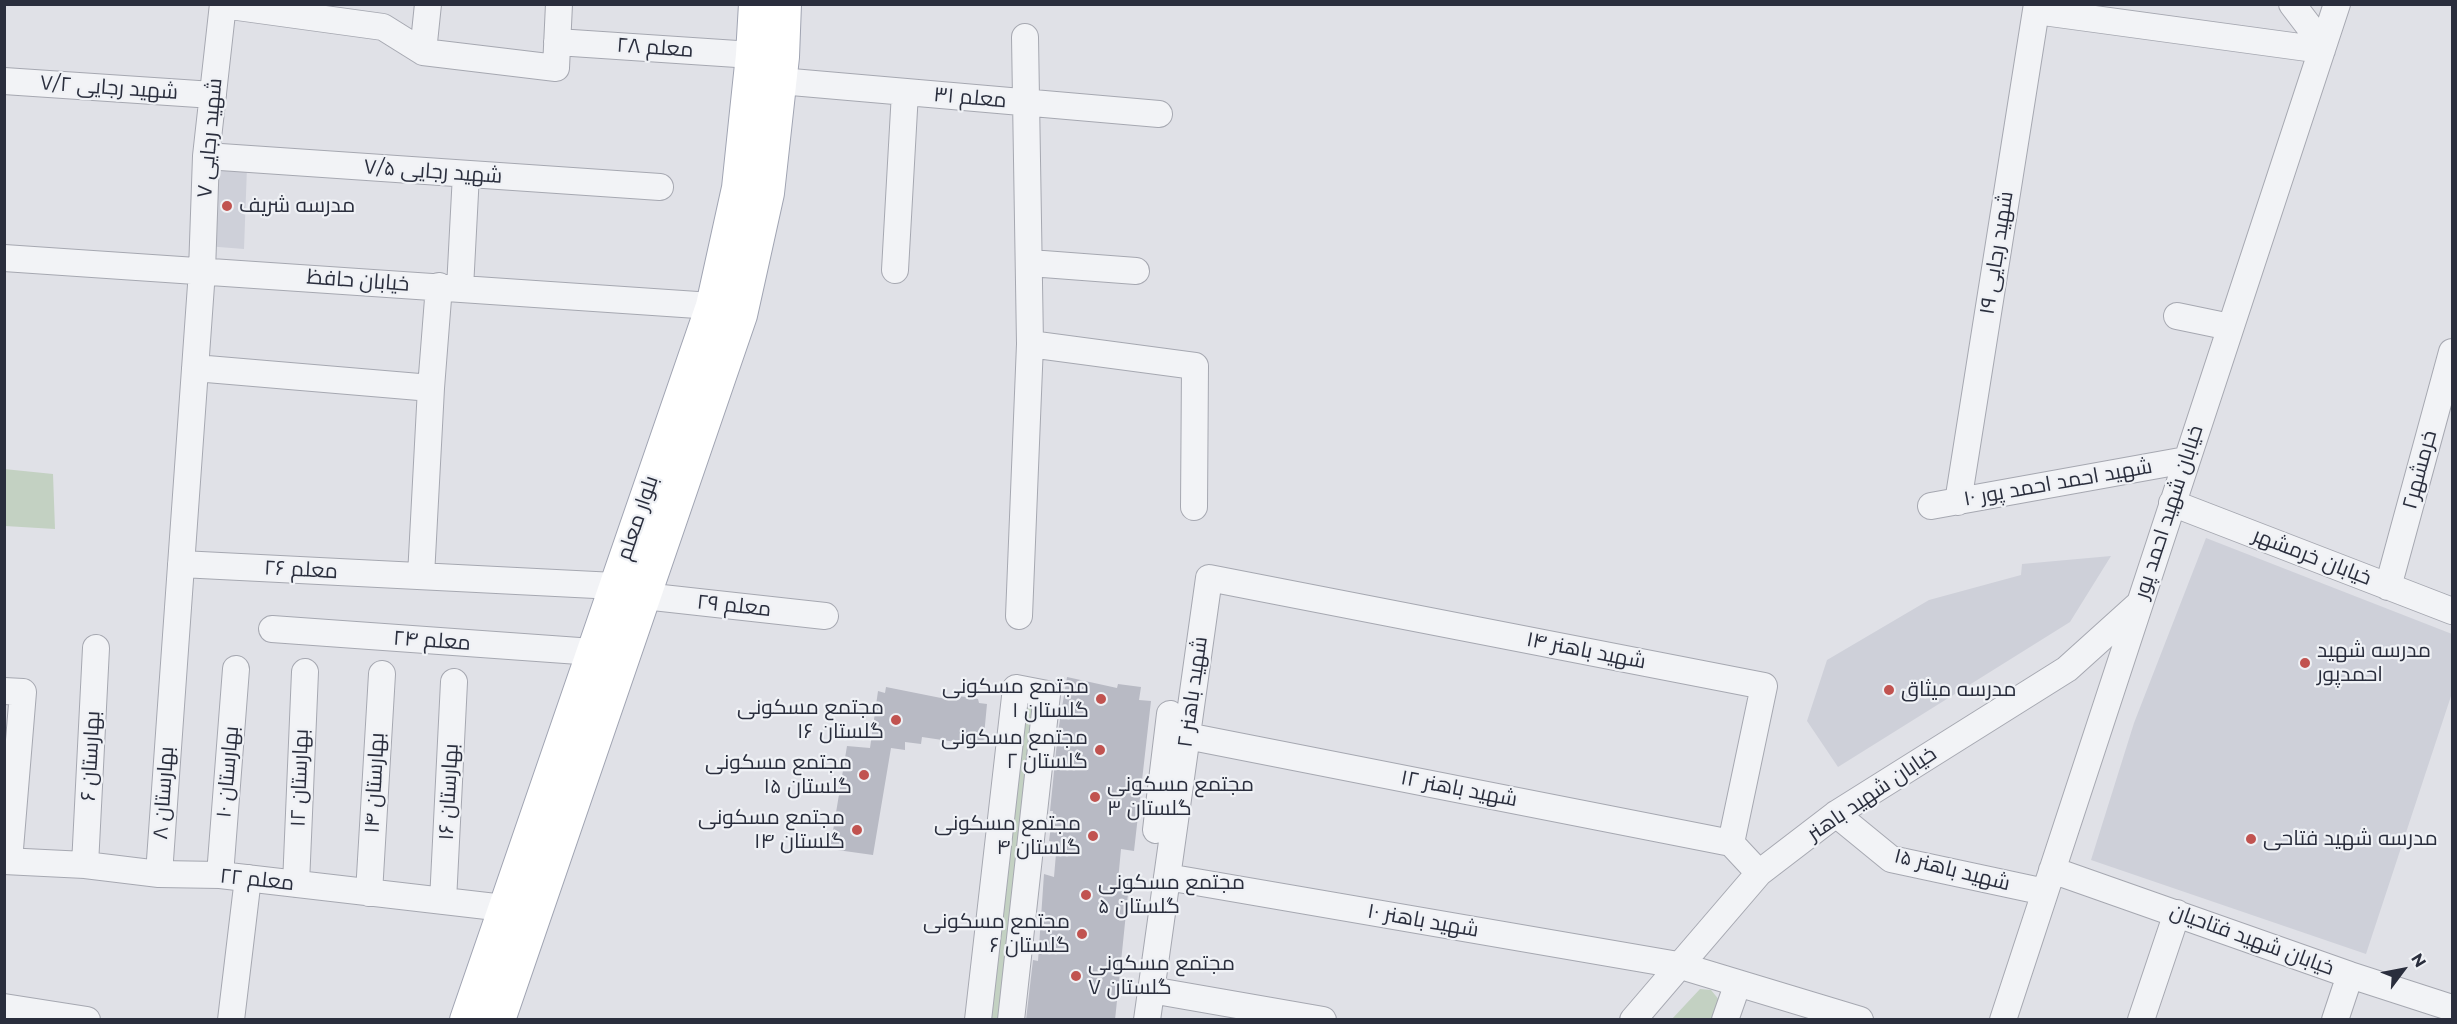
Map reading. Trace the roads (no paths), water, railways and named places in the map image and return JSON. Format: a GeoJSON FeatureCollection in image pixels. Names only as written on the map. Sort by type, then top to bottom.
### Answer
{"type":"FeatureCollection","features":[{"type":"Feature","properties":{"kind":"main road","name":"بلوار معلم"},"geometry":{"type":"LineString","coordinates":[[499,1020],[576,747],[629,591],[712,306],[738,188],[753,55],[755,4]]}},
{"type":"Feature","properties":{"kind":"main road","name":"بلوار معلم"},"geometry":{"type":"LineString","coordinates":[[466,1020],[504,909],[576,747],[592,652],[629,591],[741,315],[768,193],[780,81],[785,4]]}},
{"type":"Feature","properties":{"kind":"street"},"geometry":{"type":"LineString","coordinates":[[423,52],[428,4]]}},
{"type":"Feature","properties":{"kind":"street"},"geometry":{"type":"LineString","coordinates":[[223,5],[383,27],[423,52],[556,68],[559,4]]}},
{"type":"Feature","properties":{"kind":"street"},"geometry":{"type":"LineString","coordinates":[[2292,4],[2308,25],[2322,50]]}},
{"type":"Feature","properties":{"kind":"street","name":"خیابان شهید احمد پور"},"geometry":{"type":"LineString","coordinates":[[2003,1020],[2337,4]]}},
{"type":"Feature","properties":{"kind":"street","name":"شهید رجایی ۷"},"geometry":{"type":"LineString","coordinates":[[181,564],[202,271],[206,156],[223,5]]}},
{"type":"Feature","properties":{"kind":"street"},"geometry":{"type":"LineString","coordinates":[[2036,8],[2322,50]]}},
{"type":"Feature","properties":{"kind":"street","name":"شهید رجایی ۱۹"},"geometry":{"type":"LineString","coordinates":[[1958,502],[2036,8]]}},
{"type":"Feature","properties":{"kind":"street"},"geometry":{"type":"LineString","coordinates":[[1019,616],[1030,344],[1025,37]]}},
{"type":"Feature","properties":{"kind":"street","name":"معلم ۲۸"},"geometry":{"type":"LineString","coordinates":[[557,42],[753,55]]}},
{"type":"Feature","properties":{"kind":"street","name":"شهید رجایی ۷/۲"},"geometry":{"type":"LineString","coordinates":[[4,81],[213,95]]}},
{"type":"Feature","properties":{"kind":"street","name":"معلم ۳۱"},"geometry":{"type":"LineString","coordinates":[[780,81],[1159,114]]}},
{"type":"Feature","properties":{"kind":"street"},"geometry":{"type":"LineString","coordinates":[[895,270],[905,92]]}},
{"type":"Feature","properties":{"kind":"street","name":"شهید رجایی ۷/۵"},"geometry":{"type":"LineString","coordinates":[[206,156],[660,188]]}},
{"type":"Feature","properties":{"kind":"street"},"geometry":{"type":"LineString","coordinates":[[420,576],[431,388],[450,287],[466,174]]}},
{"type":"Feature","properties":{"kind":"street","name":"خیابان حافظ"},"geometry":{"type":"LineString","coordinates":[[4,258],[712,306]]}},
{"type":"Feature","properties":{"kind":"street"},"geometry":{"type":"LineString","coordinates":[[1030,263],[1136,271]]}},
{"type":"Feature","properties":{"kind":"street"},"geometry":{"type":"LineString","coordinates":[[2177,316],[2230,327]]}},
{"type":"Feature","properties":{"kind":"street"},"geometry":{"type":"LineString","coordinates":[[1030,344],[1195,366],[1194,507]]}},
{"type":"Feature","properties":{"kind":"street","name":"خرمشهر۲"},"geometry":{"type":"LineString","coordinates":[[2388,587],[2452,352]]}},
{"type":"Feature","properties":{"kind":"street"},"geometry":{"type":"LineString","coordinates":[[195,368],[431,388]]}},
{"type":"Feature","properties":{"kind":"street","name":"شهید احمد احمد پور ۱۰"},"geometry":{"type":"LineString","coordinates":[[1931,506],[2186,460]]}},
{"type":"Feature","properties":{"kind":"street","name":"خیابان خرمشهر"},"geometry":{"type":"LineString","coordinates":[[2172,503],[2452,611]]}},
{"type":"Feature","properties":{"kind":"street","name":"معلم ۲۶"},"geometry":{"type":"LineString","coordinates":[[181,564],[420,576],[629,591]]}},
{"type":"Feature","properties":{"kind":"street","name":"بهارستان ۸"},"geometry":{"type":"LineString","coordinates":[[159,874],[181,564]]}},
{"type":"Feature","properties":{"kind":"street","name":"شهید باهنر ۲"},"geometry":{"type":"LineString","coordinates":[[1147,1020],[1209,578]]}},
{"type":"Feature","properties":{"kind":"street","name":"شهید باهنر ۱۴"},"geometry":{"type":"LineString","coordinates":[[1209,578],[1764,686],[1731,843]]}},
{"type":"Feature","properties":{"kind":"street","name":"معلم ۲۹"},"geometry":{"type":"LineString","coordinates":[[629,591],[825,616]]}},
{"type":"Feature","properties":{"kind":"street","name":"خیابان شهید باهنر"},"geometry":{"type":"LineString","coordinates":[[1633,1020],[1759,873],[1836,814],[2067,669],[2140,602]]}},
{"type":"Feature","properties":{"kind":"street","name":"معلم ۲۴"},"geometry":{"type":"LineString","coordinates":[[272,629],[592,652]]}},
{"type":"Feature","properties":{"kind":"street","name":"بهارستان ۶"},"geometry":{"type":"LineString","coordinates":[[85,865],[96,648]]}},
{"type":"Feature","properties":{"kind":"street","name":"بهارستان ۱۰"},"geometry":{"type":"LineString","coordinates":[[220,875],[236,669]]}},
{"type":"Feature","properties":{"kind":"street","name":"بهارستان ۱۲"},"geometry":{"type":"LineString","coordinates":[[296,884],[305,672]]}},
{"type":"Feature","properties":{"kind":"street","name":"بهارستان ۱۴"},"geometry":{"type":"LineString","coordinates":[[369,893],[382,674]]}},
{"type":"Feature","properties":{"kind":"street","name":"بهارستان ۱۶"},"geometry":{"type":"LineString","coordinates":[[443,901],[454,682]]}},
{"type":"Feature","properties":{"kind":"street"},"geometry":{"type":"LineString","coordinates":[[978,1020],[1016,688],[1047,694],[1011,1020]]}},
{"type":"Feature","properties":{"kind":"street"},"geometry":{"type":"LineString","coordinates":[[7,861],[14,692]]}},
{"type":"Feature","properties":{"kind":"street"},"geometry":{"type":"LineString","coordinates":[[1134,1020],[1170,714]]}},
{"type":"Feature","properties":{"kind":"street","name":"شهید باهنر ۱۲"},"geometry":{"type":"LineString","coordinates":[[1187,736],[1731,843]]}},
{"type":"Feature","properties":{"kind":"street","name":"شهید باهنر ۱۵"},"geometry":{"type":"LineString","coordinates":[[1836,814],[1891,859],[2048,881]]}},
{"type":"Feature","properties":{"kind":"street"},"geometry":{"type":"LineString","coordinates":[[1731,843],[1759,873]]}},
{"type":"Feature","properties":{"kind":"street","name":"معلم ۲۲"},"geometry":{"type":"LineString","coordinates":[[7,861],[85,865],[159,874],[220,875],[504,909]]}},
{"type":"Feature","properties":{"kind":"street","name":"شهید باهنر ۱۰"},"geometry":{"type":"LineString","coordinates":[[1167,877],[1678,965],[1860,1020]]}},
{"type":"Feature","properties":{"kind":"street"},"geometry":{"type":"LineString","coordinates":[[231,1020],[248,878]]}},
{"type":"Feature","properties":{"kind":"street","name":"خیابان شهید فتاحیان"},"geometry":{"type":"LineString","coordinates":[[2048,881],[2177,913],[2350,975],[2452,1008]]}},
{"type":"Feature","properties":{"kind":"street"},"geometry":{"type":"LineString","coordinates":[[2141,1020],[2177,913]]}},
{"type":"Feature","properties":{"kind":"street"},"geometry":{"type":"LineString","coordinates":[[2336,1020],[2350,975]]}},
{"type":"Feature","properties":{"kind":"street"},"geometry":{"type":"LineString","coordinates":[[1725,1020],[1738,983]]}},
{"type":"Feature","properties":{"kind":"street"},"geometry":{"type":"LineString","coordinates":[[1151,990],[1323,1020]]}},
{"type":"Feature","properties":{"kind":"street"},"geometry":{"type":"LineString","coordinates":[[4,1007],[87,1020]]}},
{"type":"Feature","properties":{"kind":"place","name":"مدرسه شریف"},"geometry":{"type":"Point","coordinates":[227,206]}},
{"type":"Feature","properties":{"kind":"place","name":"مدرسه شهید احمدپور"},"geometry":{"type":"Point","coordinates":[2305,663]}},
{"type":"Feature","properties":{"kind":"place","name":"مدرسه میثاق"},"geometry":{"type":"Point","coordinates":[1889,690]}},
{"type":"Feature","properties":{"kind":"place","name":"مجتمع مسکونی گلستان ۱"},"geometry":{"type":"Point","coordinates":[1101,699]}},
{"type":"Feature","properties":{"kind":"place","name":"مجتمع مسکونی گلستان ۱۶"},"geometry":{"type":"Point","coordinates":[896,720]}},
{"type":"Feature","properties":{"kind":"place","name":"مجتمع مسکونی گلستان ۲"},"geometry":{"type":"Point","coordinates":[1100,750]}},
{"type":"Feature","properties":{"kind":"place","name":"مجتمع مسکونی گلستان ۱۵"},"geometry":{"type":"Point","coordinates":[864,775]}},
{"type":"Feature","properties":{"kind":"place","name":"مجتمع مسکونی گلستان ۳"},"geometry":{"type":"Point","coordinates":[1095,797]}},
{"type":"Feature","properties":{"kind":"place","name":"مجتمع مسکونی گلستان ۱۴"},"geometry":{"type":"Point","coordinates":[857,830]}},
{"type":"Feature","properties":{"kind":"place","name":"مجتمع مسکونی گلستان ۴"},"geometry":{"type":"Point","coordinates":[1093,836]}},
{"type":"Feature","properties":{"kind":"place","name":"مدرسه شهید فتاحی"},"geometry":{"type":"Point","coordinates":[2251,839]}},
{"type":"Feature","properties":{"kind":"place","name":"مجتمع مسکونی گلستان ۵"},"geometry":{"type":"Point","coordinates":[1086,895]}},
{"type":"Feature","properties":{"kind":"place","name":"مجتمع مسکونی گلستان ۶"},"geometry":{"type":"Point","coordinates":[1082,934]}},
{"type":"Feature","properties":{"kind":"place","name":"مجتمع مسکونی گلستان ۷"},"geometry":{"type":"Point","coordinates":[1076,976]}}]}
